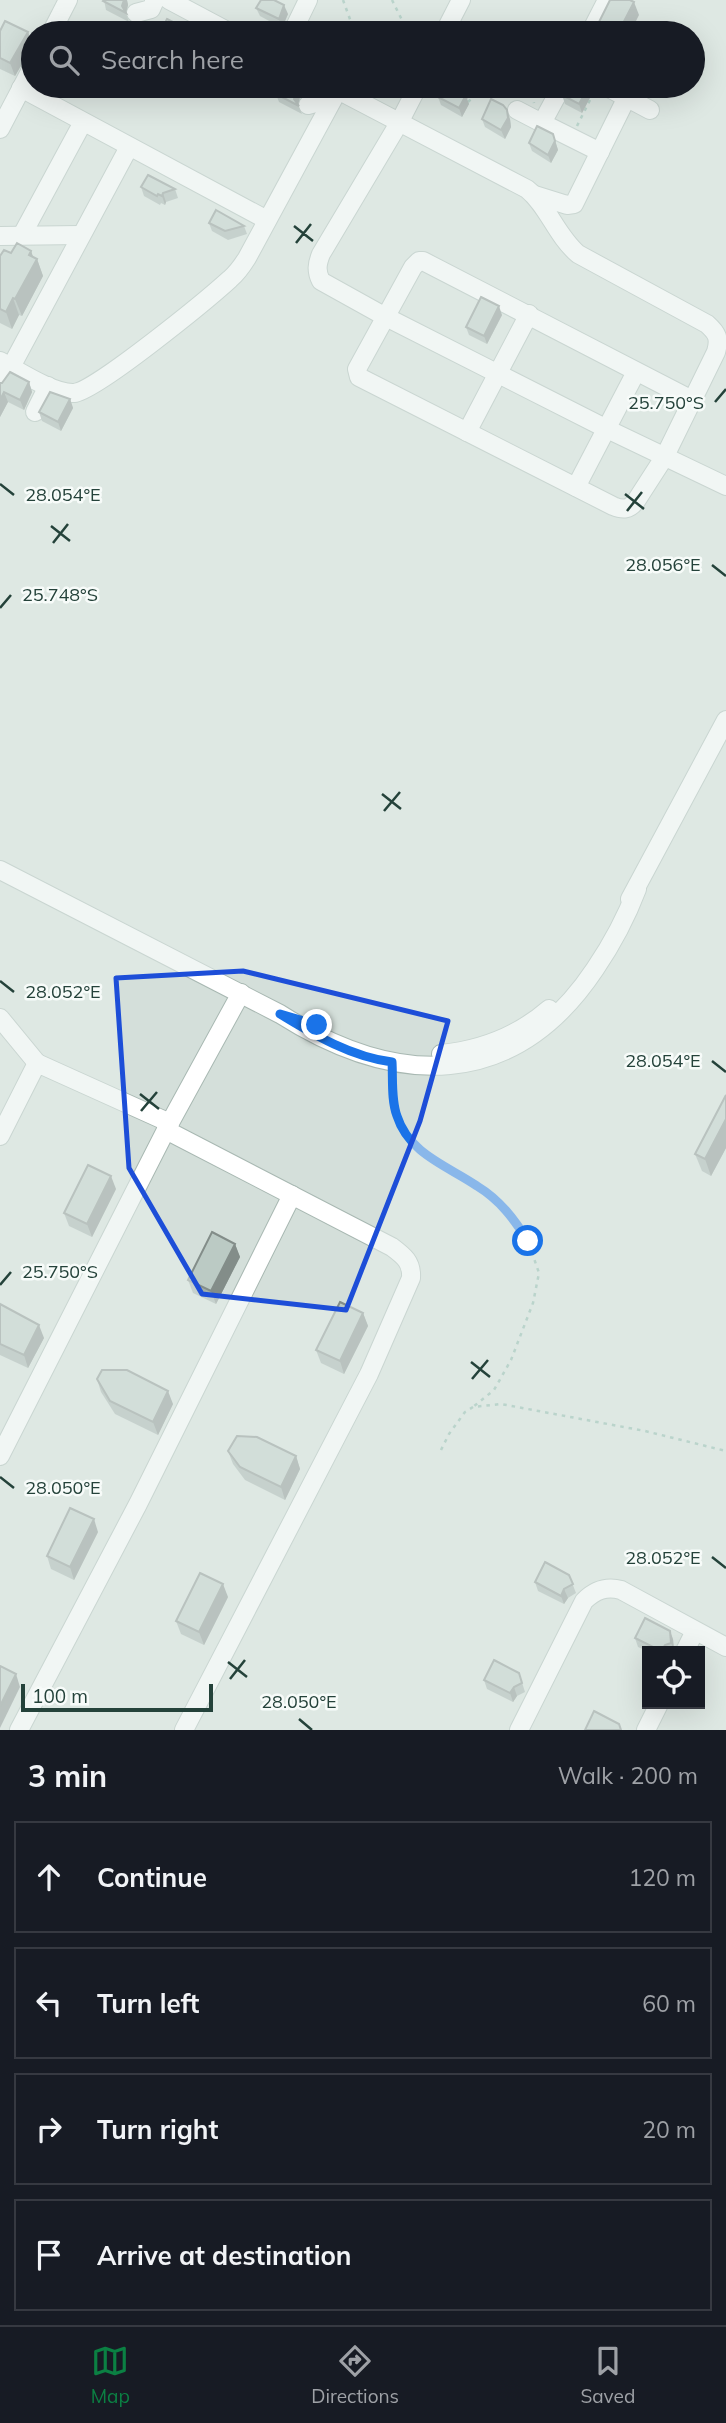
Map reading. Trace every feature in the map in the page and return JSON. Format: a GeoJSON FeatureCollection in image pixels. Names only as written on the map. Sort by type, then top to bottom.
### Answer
{"type":"FeatureCollection","features":[{"type":"Feature","properties":{"kind":"street"},"geometry":{"type":"LineString","coordinates":[[57,21],[68,0]]}},
{"type":"Feature","properties":{"kind":"street"},"geometry":{"type":"LineString","coordinates":[[136,13],[151,9],[155,0]]}},
{"type":"Feature","properties":{"kind":"street"},"geometry":{"type":"LineString","coordinates":[[169,0],[207,21]]}},
{"type":"Feature","properties":{"kind":"street"},"geometry":{"type":"LineString","coordinates":[[298,21],[308,0]]}},
{"type":"Feature","properties":{"kind":"street"},"geometry":{"type":"LineString","coordinates":[[450,21],[461,0]]}},
{"type":"Feature","properties":{"kind":"street"},"geometry":{"type":"LineString","coordinates":[[596,21],[607,0]]}},
{"type":"Feature","properties":{"kind":"street"},"geometry":{"type":"LineString","coordinates":[[0,129],[21,90]]}},
{"type":"Feature","properties":{"kind":"street"},"geometry":{"type":"LineString","coordinates":[[40,98],[267,220]]}},
{"type":"Feature","properties":{"kind":"street"},"geometry":{"type":"LineString","coordinates":[[309,105],[321,98]]}},
{"type":"Feature","properties":{"kind":"street"},"geometry":{"type":"LineString","coordinates":[[7,365],[59,391],[85,391],[232,278],[247,258],[329,98]]}},
{"type":"Feature","properties":{"kind":"street"},"geometry":{"type":"LineString","coordinates":[[348,98],[517,183],[534,195],[567,205],[574,204],[626,98]]}},
{"type":"Feature","properties":{"kind":"street"},"geometry":{"type":"LineString","coordinates":[[412,98],[317,262],[317,273],[321,281],[498,374],[726,486]]}},
{"type":"Feature","properties":{"kind":"street"},"geometry":{"type":"LineString","coordinates":[[542,123],[556,98]]}},
{"type":"Feature","properties":{"kind":"street"},"geometry":{"type":"LineString","coordinates":[[628,98],[650,110]]}},
{"type":"Feature","properties":{"kind":"street"},"geometry":{"type":"LineString","coordinates":[[517,110],[600,152]]}},
{"type":"Feature","properties":{"kind":"street"},"geometry":{"type":"LineString","coordinates":[[22,235],[83,122]]}},
{"type":"Feature","properties":{"kind":"street"},"geometry":{"type":"LineString","coordinates":[[0,383],[7,365],[129,147]]}},
{"type":"Feature","properties":{"kind":"street"},"geometry":{"type":"LineString","coordinates":[[534,195],[558,233],[579,254],[699,319],[718,335],[716,352],[665,456],[631,507],[620,508],[576,487],[359,377],[357,369],[384,316],[419,261],[427,262],[692,400]]}},
{"type":"Feature","properties":{"kind":"street"},"geometry":{"type":"LineString","coordinates":[[0,236],[81,235]]}},
{"type":"Feature","properties":{"kind":"street"},"geometry":{"type":"LineString","coordinates":[[467,432],[528,314]]}},
{"type":"Feature","properties":{"kind":"street"},"geometry":{"type":"LineString","coordinates":[[576,487],[636,372]]}},
{"type":"Feature","properties":{"kind":"street"},"geometry":{"type":"LineString","coordinates":[[35,412],[48,386]]}},
{"type":"Feature","properties":{"kind":"street"},"geometry":{"type":"LineString","coordinates":[[0,870],[342,1047],[392,1062],[434,1065],[469,1063],[504,1051],[532,1037],[558,1014],[589,978],[621,927],[637,890],[726,720]]}},
{"type":"Feature","properties":{"kind":"street"},"geometry":{"type":"LineString","coordinates":[[280,1014],[382,1049],[407,1053],[425,1055],[459,1052],[492,1043],[521,1029],[551,1007],[637,890]]}},
{"type":"Feature","properties":{"kind":"street"},"geometry":{"type":"LineString","coordinates":[[0,1456],[168,1126],[241,993]]}},
{"type":"Feature","properties":{"kind":"street"},"geometry":{"type":"LineString","coordinates":[[0,1018],[37,1063],[168,1126],[392,1247],[410,1262],[411,1278],[369,1374],[184,1730]]}},
{"type":"Feature","properties":{"kind":"street"},"geometry":{"type":"LineString","coordinates":[[0,1136],[37,1063]]}},
{"type":"Feature","properties":{"kind":"street"},"geometry":{"type":"LineString","coordinates":[[19,1730],[138,1504],[292,1195]]}},
{"type":"Feature","properties":{"kind":"street"},"geometry":{"type":"LineString","coordinates":[[519,1730],[584,1601],[591,1594],[611,1588],[621,1590],[726,1647]]}},
{"type":"Feature","properties":{"kind":"street"},"geometry":{"type":"LineString","coordinates":[[688,1646],[695,1631]]}},
{"type":"Feature","properties":{"kind":"street"},"geometry":{"type":"LineString","coordinates":[[646,1730],[656,1709]]}},
{"type":"Feature","properties":{"kind":"path"},"geometry":{"type":"LineString","coordinates":[[343,0],[351,21]]}},
{"type":"Feature","properties":{"kind":"path"},"geometry":{"type":"LineString","coordinates":[[392,0],[402,21]]}},
{"type":"Feature","properties":{"kind":"path"},"geometry":{"type":"LineString","coordinates":[[468,102],[472,98]]}},
{"type":"Feature","properties":{"kind":"path"},"geometry":{"type":"LineString","coordinates":[[571,138],[594,98]]}},
{"type":"Feature","properties":{"kind":"path"},"geometry":{"type":"LineString","coordinates":[[392,1062],[397,1116],[414,1144],[441,1166],[478,1186],[509,1211],[528,1241],[539,1273],[533,1303],[511,1360],[494,1390],[456,1423],[440,1450]]}},
{"type":"Feature","properties":{"kind":"path"},"geometry":{"type":"LineString","coordinates":[[473,1407],[510,1406],[668,1436],[726,1451]]}},
{"type":"Feature","properties":{"kind":"highlighted area"},"geometry":{"type":"Polygon","coordinates":[[[243,971],[448,1021],[420,1121],[346,1310],[202,1294],[129,1168],[116,978],[243,971]]]}},
{"type":"Feature","properties":{"kind":"shaded area"},"geometry":{"type":"Polygon","coordinates":[[[0,0],[726,0],[726,1730],[0,1730],[0,0]]]}},
{"type":"Feature","properties":{"kind":"building"},"geometry":{"type":"Polygon","coordinates":[[[124,0],[122,6],[126,13],[103,1],[124,0]]]}},
{"type":"Feature","properties":{"kind":"building"},"geometry":{"type":"Polygon","coordinates":[[[261,0],[274,0],[284,5],[279,19],[256,8],[261,0]]]}},
{"type":"Feature","properties":{"kind":"building"},"geometry":{"type":"Polygon","coordinates":[[[610,0],[634,2],[624,21],[600,21],[610,0]]]}},
{"type":"Feature","properties":{"kind":"building"},"geometry":{"type":"Polygon","coordinates":[[[5,21],[21,29],[21,44],[10,63],[0,58],[0,31],[5,21]]]}},
{"type":"Feature","properties":{"kind":"building"},"geometry":{"type":"Polygon","coordinates":[[[284,98],[294,98],[299,106],[284,98]]]}},
{"type":"Feature","properties":{"kind":"building"},"geometry":{"type":"Polygon","coordinates":[[[440,98],[464,98],[459,108],[440,98]]]}},
{"type":"Feature","properties":{"kind":"building"},"geometry":{"type":"Polygon","coordinates":[[[568,98],[582,98],[579,104],[568,98]]]}},
{"type":"Feature","properties":{"kind":"building"},"geometry":{"type":"Polygon","coordinates":[[[491,99],[507,110],[508,118],[501,130],[482,119],[491,99]]]}},
{"type":"Feature","properties":{"kind":"building"},"geometry":{"type":"Polygon","coordinates":[[[537,126],[553,134],[555,141],[548,155],[529,143],[537,126]]]}},
{"type":"Feature","properties":{"kind":"building"},"geometry":{"type":"Polygon","coordinates":[[[148,175],[175,189],[157,196],[141,187],[148,175]]]}},
{"type":"Feature","properties":{"kind":"building"},"geometry":{"type":"Polygon","coordinates":[[[216,210],[244,226],[225,231],[209,223],[216,210]]]}},
{"type":"Feature","properties":{"kind":"building"},"geometry":{"type":"Polygon","coordinates":[[[17,243],[31,251],[29,255],[37,259],[6,312],[0,309],[0,256],[4,250],[11,253],[17,243]]]}},
{"type":"Feature","properties":{"kind":"building"},"geometry":{"type":"Polygon","coordinates":[[[481,297],[499,306],[484,336],[466,327],[481,297]]]}},
{"type":"Feature","properties":{"kind":"building"},"geometry":{"type":"Polygon","coordinates":[[[10,372],[29,382],[20,400],[4,392],[0,400],[0,383],[10,372]]]}},
{"type":"Feature","properties":{"kind":"building"},"geometry":{"type":"Polygon","coordinates":[[[50,392],[70,399],[58,422],[39,412],[50,392]]]}},
{"type":"Feature","properties":{"kind":"building"},"geometry":{"type":"Polygon","coordinates":[[[726,1095],[726,1119],[705,1159],[695,1154],[726,1095]]]}},
{"type":"Feature","properties":{"kind":"building"},"geometry":{"type":"Polygon","coordinates":[[[88,1165],[111,1176],[87,1224],[64,1213],[88,1165]]]}},
{"type":"Feature","properties":{"kind":"building"},"geometry":{"type":"Polygon","coordinates":[[[212,1232],[235,1244],[211,1291],[188,1280],[212,1232]]]}},
{"type":"Feature","properties":{"kind":"building"},"geometry":{"type":"Polygon","coordinates":[[[340,1302],[363,1313],[340,1361],[316,1350],[340,1302]]]}},
{"type":"Feature","properties":{"kind":"building"},"geometry":{"type":"Polygon","coordinates":[[[0,1304],[39,1325],[24,1355],[0,1344],[0,1304]]]}},
{"type":"Feature","properties":{"kind":"building"},"geometry":{"type":"Polygon","coordinates":[[[102,1370],[127,1370],[168,1391],[153,1422],[110,1401],[97,1379],[102,1370]]]}},
{"type":"Feature","properties":{"kind":"building"},"geometry":{"type":"Polygon","coordinates":[[[237,1436],[257,1437],[296,1456],[281,1487],[240,1467],[228,1451],[237,1436]]]}},
{"type":"Feature","properties":{"kind":"building"},"geometry":{"type":"Polygon","coordinates":[[[70,1508],[94,1519],[70,1567],[47,1556],[70,1508]]]}},
{"type":"Feature","properties":{"kind":"building"},"geometry":{"type":"Polygon","coordinates":[[[545,1562],[569,1575],[573,1584],[564,1589],[561,1596],[535,1582],[545,1562]]]}},
{"type":"Feature","properties":{"kind":"building"},"geometry":{"type":"Polygon","coordinates":[[[200,1573],[223,1584],[199,1632],[176,1621],[200,1573]]]}},
{"type":"Feature","properties":{"kind":"building"},"geometry":{"type":"Polygon","coordinates":[[[645,1618],[670,1631],[671,1643],[651,1646],[635,1638],[645,1618]]]}},
{"type":"Feature","properties":{"kind":"building"},"geometry":{"type":"Polygon","coordinates":[[[494,1660],[519,1673],[522,1683],[510,1693],[484,1680],[494,1660]]]}},
{"type":"Feature","properties":{"kind":"building"},"geometry":{"type":"Polygon","coordinates":[[[0,1666],[16,1674],[0,1706],[0,1666]]]}},
{"type":"Feature","properties":{"kind":"building"},"geometry":{"type":"Polygon","coordinates":[[[594,1711],[619,1724],[621,1730],[585,1730],[594,1711]]]}},
{"type":"Feature","properties":{"kind":"route"},"geometry":{"type":"LineString","coordinates":[[317,1025],[280,1014],[307,1031],[342,1047],[392,1062],[397,1116],[414,1144],[441,1166],[478,1186],[509,1211],[528,1241]]}}]}
